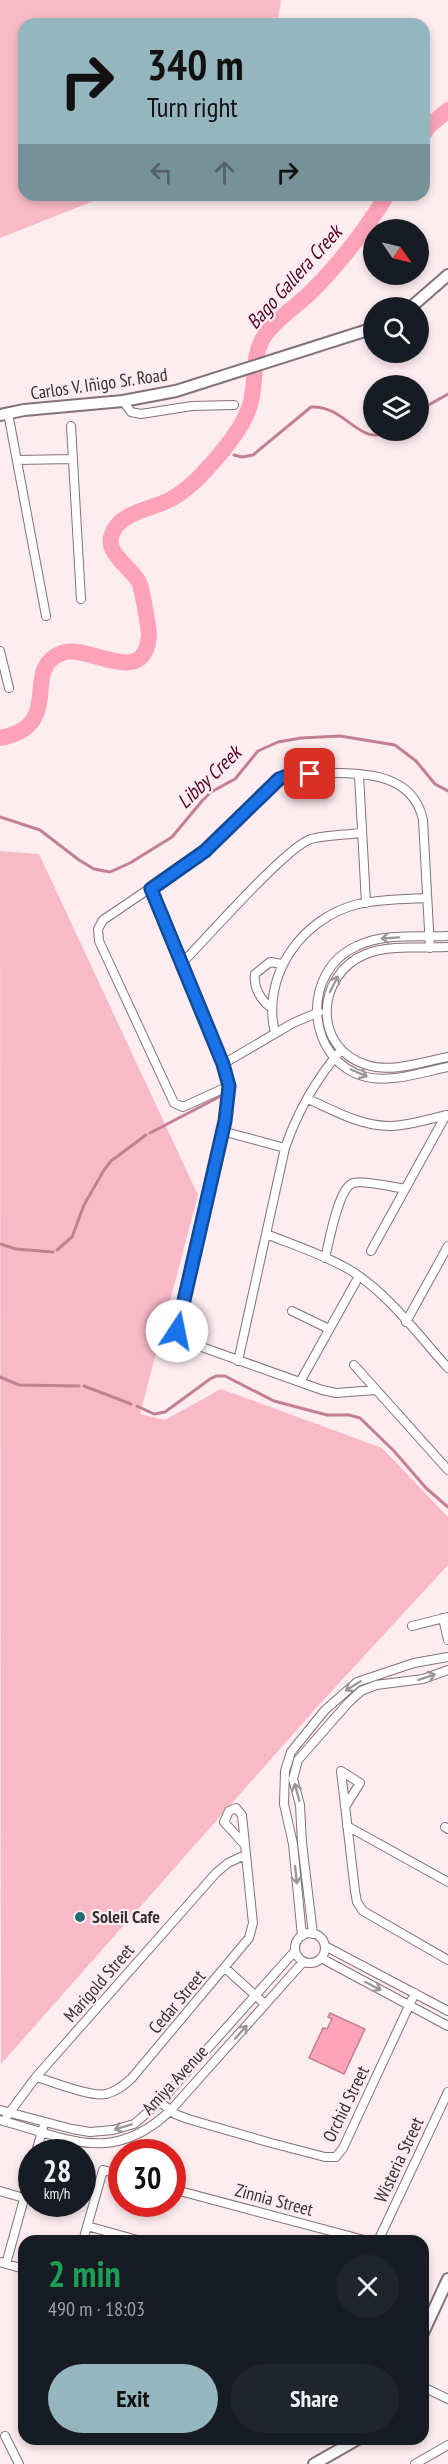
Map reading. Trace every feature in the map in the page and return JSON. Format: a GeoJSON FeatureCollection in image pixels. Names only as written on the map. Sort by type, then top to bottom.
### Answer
{"type":"FeatureCollection","features":[{"type":"Feature","properties":{"kind":"main road"},"geometry":{"type":"LineString","coordinates":[[423,297],[448,275]]}},
{"type":"Feature","properties":{"kind":"main road","name":"Carlos V. Iñigo Sr. Road"},"geometry":{"type":"LineString","coordinates":[[4,414],[123,401],[176,391],[363,332]]}},
{"type":"Feature","properties":{"kind":"main road"},"geometry":{"type":"LineString","coordinates":[[429,2320],[448,2279]]}},
{"type":"Feature","properties":{"kind":"main road"},"geometry":{"type":"LineString","coordinates":[[314,2464],[347,2445]]}},
{"type":"Feature","properties":{"kind":"street"},"geometry":{"type":"LineString","coordinates":[[123,401],[131,412],[141,414],[192,406],[234,405]]}},
{"type":"Feature","properties":{"kind":"street"},"geometry":{"type":"LineString","coordinates":[[4,414],[17,460],[46,616]]}},
{"type":"Feature","properties":{"kind":"street"},"geometry":{"type":"LineString","coordinates":[[71,426],[81,599]]}},
{"type":"Feature","properties":{"kind":"street"},"geometry":{"type":"LineString","coordinates":[[17,460],[73,459]]}},
{"type":"Feature","properties":{"kind":"street"},"geometry":{"type":"LineString","coordinates":[[0,651],[9,688]]}},
{"type":"Feature","properties":{"kind":"street"},"geometry":{"type":"LineString","coordinates":[[229,1086],[183,1107],[174,1104],[99,941],[98,929],[103,920],[205,851],[279,779],[292,774],[378,775],[403,788],[418,802],[423,820],[430,948]]}},
{"type":"Feature","properties":{"kind":"street"},"geometry":{"type":"LineString","coordinates":[[359,775],[366,903]]}},
{"type":"Feature","properties":{"kind":"street"},"geometry":{"type":"LineString","coordinates":[[182,963],[276,866],[301,845],[310,840],[362,833]]}},
{"type":"Feature","properties":{"kind":"street"},"geometry":{"type":"LineString","coordinates":[[151,889],[223,1064],[229,1086],[222,1131],[177,1331],[185,1341],[336,1393],[376,1390]]}},
{"type":"Feature","properties":{"kind":"street"},"geometry":{"type":"LineString","coordinates":[[275,1033],[272,1008],[282,964],[301,938],[318,921],[366,903],[427,898]]}},
{"type":"Feature","properties":{"kind":"street"},"geometry":{"type":"LineString","coordinates":[[448,936],[380,939],[348,951],[331,968],[323,982],[316,1013],[316,1024],[324,1044],[334,1057],[357,1073],[375,1078],[396,1077],[448,1067]]}},
{"type":"Feature","properties":{"kind":"street"},"geometry":{"type":"LineString","coordinates":[[448,947],[383,950],[364,954],[337,978],[328,997],[326,1011],[328,1030],[335,1044],[355,1060],[375,1067],[395,1068],[448,1057]]}},
{"type":"Feature","properties":{"kind":"street"},"geometry":{"type":"LineString","coordinates":[[272,1008],[263,1002],[255,982],[255,974],[270,962],[282,964]]}},
{"type":"Feature","properties":{"kind":"street"},"geometry":{"type":"LineString","coordinates":[[223,1064],[275,1033],[316,1013],[326,1011]]}},
{"type":"Feature","properties":{"kind":"street"},"geometry":{"type":"LineString","coordinates":[[238,1361],[285,1148],[295,1122],[308,1099],[334,1057],[341,1050]]}},
{"type":"Feature","properties":{"kind":"street"},"geometry":{"type":"LineString","coordinates":[[308,1099],[357,1121],[374,1125],[415,1123],[447,1115]]}},
{"type":"Feature","properties":{"kind":"street"},"geometry":{"type":"LineString","coordinates":[[371,1251],[447,1115]]}},
{"type":"Feature","properties":{"kind":"street"},"geometry":{"type":"LineString","coordinates":[[222,1131],[285,1148]]}},
{"type":"Feature","properties":{"kind":"street"},"geometry":{"type":"LineString","coordinates":[[325,1258],[346,1184],[357,1183],[405,1189]]}},
{"type":"Feature","properties":{"kind":"street"},"geometry":{"type":"LineString","coordinates":[[266,1234],[325,1258],[359,1276],[448,1368]]}},
{"type":"Feature","properties":{"kind":"street"},"geometry":{"type":"LineString","coordinates":[[406,1322],[448,1246]]}},
{"type":"Feature","properties":{"kind":"street"},"geometry":{"type":"LineString","coordinates":[[300,1382],[359,1276]]}},
{"type":"Feature","properties":{"kind":"street"},"geometry":{"type":"LineString","coordinates":[[292,1311],[329,1329]]}},
{"type":"Feature","properties":{"kind":"street"},"geometry":{"type":"LineString","coordinates":[[354,1365],[448,1470]]}},
{"type":"Feature","properties":{"kind":"street"},"geometry":{"type":"LineString","coordinates":[[412,1626],[446,1618],[448,1640]]}},
{"type":"Feature","properties":{"kind":"street"},"geometry":{"type":"LineString","coordinates":[[302,1936],[292,1837],[284,1804],[286,1763],[297,1742],[341,1694],[357,1682],[414,1663],[448,1657]]}},
{"type":"Feature","properties":{"kind":"street"},"geometry":{"type":"LineString","coordinates":[[313,1934],[300,1805],[293,1779],[295,1766],[306,1749],[348,1702],[361,1691],[376,1685],[413,1681],[448,1670]]}},
{"type":"Feature","properties":{"kind":"street"},"geometry":{"type":"LineString","coordinates":[[374,1676],[376,1685]]}},
{"type":"Feature","properties":{"kind":"street"},"geometry":{"type":"LineString","coordinates":[[286,1763],[295,1766]]}},
{"type":"Feature","properties":{"kind":"street"},"geometry":{"type":"LineString","coordinates":[[345,1807],[359,1907],[448,1960]]}},
{"type":"Feature","properties":{"kind":"street"},"geometry":{"type":"LineString","coordinates":[[347,1826],[448,1882]]}},
{"type":"Feature","properties":{"kind":"street"},"geometry":{"type":"LineString","coordinates":[[292,1837],[302,1836]]}},
{"type":"Feature","properties":{"kind":"street","name":"Cedar Street"},"geometry":{"type":"LineString","coordinates":[[36,2077],[106,2094],[119,2089],[131,2079],[244,1946],[251,1931],[252,1914],[244,1844]]}},
{"type":"Feature","properties":{"kind":"street","name":"Marigold Street"},"geometry":{"type":"LineString","coordinates":[[4,2111],[216,1873],[228,1863],[245,1856]]}},
{"type":"Feature","properties":{"kind":"street"},"geometry":{"type":"LineString","coordinates":[[325,1946],[321,1958],[311,1964],[303,1962],[295,1951],[297,1941],[302,1936],[313,1934],[321,1938],[325,1946],[448,2011]]}},
{"type":"Feature","properties":{"kind":"street","name":"Amiya Avenue"},"geometry":{"type":"LineString","coordinates":[[4,2111],[82,2131],[113,2130],[134,2124],[160,2102],[295,1951]]}},
{"type":"Feature","properties":{"kind":"street"},"geometry":{"type":"LineString","coordinates":[[321,1958],[448,2026]]}},
{"type":"Feature","properties":{"kind":"street","name":"Amiya Avenue"},"geometry":{"type":"LineString","coordinates":[[3,2121],[80,2142],[111,2143],[136,2137],[152,2128],[170,2111],[303,1962]]}},
{"type":"Feature","properties":{"kind":"street"},"geometry":{"type":"LineString","coordinates":[[225,1968],[265,2004]]}},
{"type":"Feature","properties":{"kind":"street","name":"Orchid Street"},"geometry":{"type":"LineString","coordinates":[[160,2102],[181,2117],[234,2134],[337,2160],[415,1993]]}},
{"type":"Feature","properties":{"kind":"street","name":"Wisteria Street"},"geometry":{"type":"LineString","coordinates":[[381,2235],[448,2092]]}},
{"type":"Feature","properties":{"kind":"street"},"geometry":{"type":"LineString","coordinates":[[3,2121],[4,2111]]}},
{"type":"Feature","properties":{"kind":"street"},"geometry":{"type":"LineString","coordinates":[[40,2139],[45,2122]]}},
{"type":"Feature","properties":{"kind":"street"},"geometry":{"type":"LineString","coordinates":[[85,2235],[103,2170],[108,2171]]}},
{"type":"Feature","properties":{"kind":"street"},"geometry":{"type":"LineString","coordinates":[[0,2191],[18,2196]]}},
{"type":"Feature","properties":{"kind":"street","name":"Zinnia Street"},"geometry":{"type":"LineString","coordinates":[[186,2193],[345,2235]]}},
{"type":"Feature","properties":{"kind":"street"},"geometry":{"type":"LineString","coordinates":[[18,2217],[3,2263],[18,2267]]}},
{"type":"Feature","properties":{"kind":"street"},"geometry":{"type":"LineString","coordinates":[[87,2226],[119,2235]]}},
{"type":"Feature","properties":{"kind":"street"},"geometry":{"type":"LineString","coordinates":[[429,2390],[448,2399]]}},
{"type":"Feature","properties":{"kind":"street"},"geometry":{"type":"LineString","coordinates":[[5,2436],[19,2464]]}},
{"type":"Feature","properties":{"kind":"street"},"geometry":{"type":"LineString","coordinates":[[415,2464],[427,2461],[448,2445]]}},
{"type":"Feature","properties":{"kind":"shaded area"},"geometry":{"type":"Polygon","coordinates":[[[0,0],[281,0],[278,18],[18,18],[18,201],[94,201],[0,238],[0,0]]]}},
{"type":"Feature","properties":{"kind":"shaded area"},"geometry":{"type":"Polygon","coordinates":[[[0,851],[39,854],[198,1195],[140,1414],[165,1420],[221,1389],[382,1448],[448,1517],[448,1565],[317,1707],[1,2064],[0,851]]]}},
{"type":"Feature","properties":{"kind":"shaded area"},"geometry":{"type":"Polygon","coordinates":[[[330,2013],[365,2029],[344,2074],[309,2058],[323,2028],[327,2029],[332,2019],[328,2017],[330,2013]]]}},
{"type":"Feature","properties":{"kind":"waterway","name":"Bago Gallera Creek"},"geometry":{"type":"LineString","coordinates":[[430,125],[448,110]]}},
{"type":"Feature","properties":{"kind":"waterway","name":"Bago Gallera Creek"},"geometry":{"type":"LineString","coordinates":[[0,738],[20,731],[32,721],[38,710],[44,671],[50,661],[62,653],[73,652],[126,662],[137,660],[145,652],[149,636],[140,586],[112,547],[112,534],[116,526],[130,515],[166,502],[186,489],[201,476],[224,449],[247,414],[252,396],[258,351],[265,335],[333,269],[383,201]]}},
{"type":"Feature","properties":{"kind":"waterway"},"geometry":{"type":"LineString","coordinates":[[429,405],[448,394]]}},
{"type":"Feature","properties":{"kind":"waterway"},"geometry":{"type":"LineString","coordinates":[[234,455],[242,457],[253,455],[311,407],[324,408],[363,432]]}},
{"type":"Feature","properties":{"kind":"waterway"},"geometry":{"type":"LineString","coordinates":[[219,453],[229,454]]}},
{"type":"Feature","properties":{"kind":"waterway","name":"Libby Creek"},"geometry":{"type":"LineString","coordinates":[[0,817],[40,830],[79,860],[94,869],[110,872],[130,863],[172,837],[202,801],[211,792],[235,779],[258,751],[278,742],[301,738],[340,736],[395,745],[416,761],[435,784],[448,791]]}},
{"type":"Feature","properties":{"kind":"waterway"},"geometry":{"type":"LineString","coordinates":[[150,1133],[219,1097]]}},
{"type":"Feature","properties":{"kind":"waterway"},"geometry":{"type":"LineString","coordinates":[[57,1250],[72,1237],[84,1205],[104,1170],[111,1161],[146,1135]]}},
{"type":"Feature","properties":{"kind":"waterway"},"geometry":{"type":"LineString","coordinates":[[0,1244],[16,1249],[53,1252]]}},
{"type":"Feature","properties":{"kind":"waterway"},"geometry":{"type":"LineString","coordinates":[[137,1406],[154,1414],[165,1412],[210,1379],[225,1376],[274,1401],[327,1415],[349,1415],[360,1418],[394,1451],[426,1488],[448,1507]]}},
{"type":"Feature","properties":{"kind":"waterway"},"geometry":{"type":"LineString","coordinates":[[0,1377],[19,1385],[79,1386]]}},
{"type":"Feature","properties":{"kind":"waterway"},"geometry":{"type":"LineString","coordinates":[[84,1386],[131,1404]]}},
{"type":"Feature","properties":{"kind":"place","name":"Soleil Cafe"},"geometry":{"type":"Point","coordinates":[80,1917]}},
{"type":"Feature","properties":{"kind":"route"},"geometry":{"type":"LineString","coordinates":[[177,1331],[225,1121],[229,1086],[204,1014],[151,889],[205,851],[262,793],[279,779],[292,774],[310,774]]}}]}
